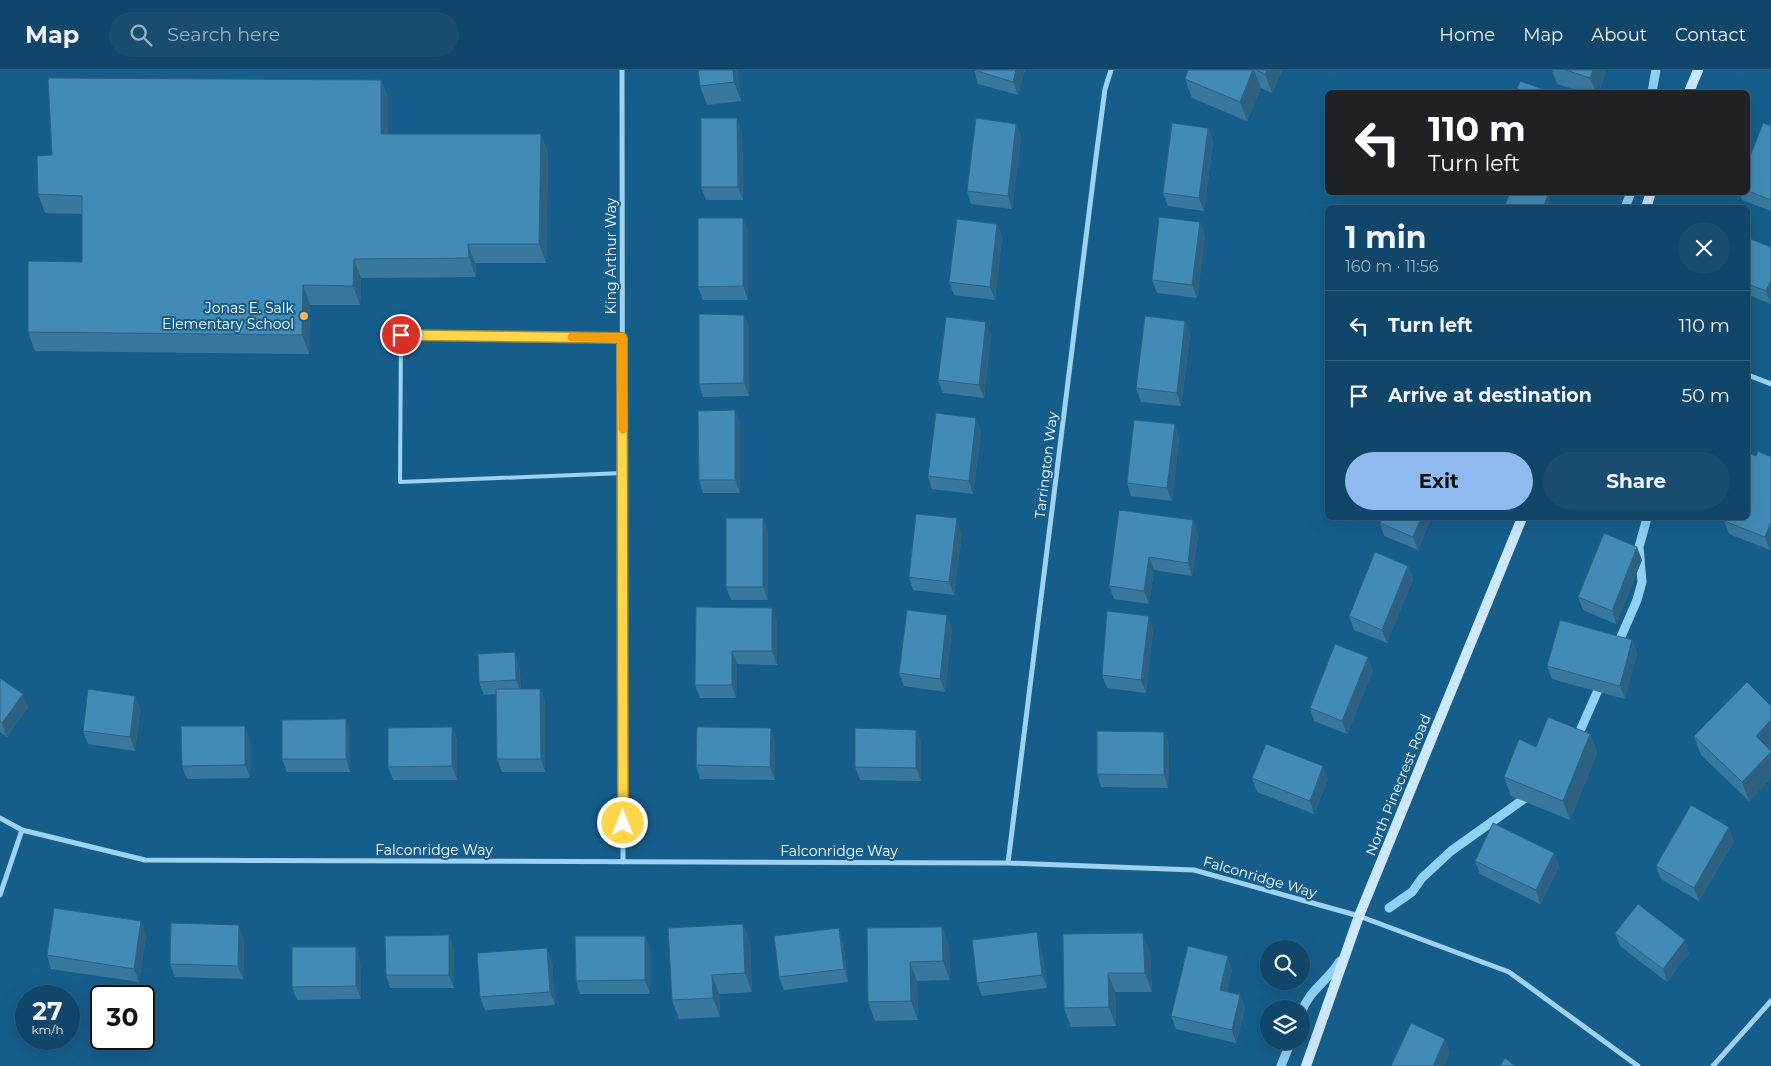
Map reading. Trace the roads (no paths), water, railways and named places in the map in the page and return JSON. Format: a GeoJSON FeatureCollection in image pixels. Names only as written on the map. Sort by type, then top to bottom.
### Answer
{"type":"FeatureCollection","features":[{"type":"Feature","properties":{"kind":"street","name":"King Arthur Way"},"geometry":{"type":"LineString","coordinates":[[622,70],[623,862]]}},
{"type":"Feature","properties":{"kind":"street","name":"Tarrington Way"},"geometry":{"type":"LineString","coordinates":[[1008,863],[1096,157],[1105,89],[1111,70]]}},
{"type":"Feature","properties":{"kind":"street"},"geometry":{"type":"LineString","coordinates":[[1691,90],[1698,70]]}},
{"type":"Feature","properties":{"kind":"street"},"geometry":{"type":"LineString","coordinates":[[1750,376],[1771,384]]}},
{"type":"Feature","properties":{"kind":"street","name":"North Pinecrest Road"},"geometry":{"type":"LineString","coordinates":[[1306,1066],[1360,916],[1521,520]]}},
{"type":"Feature","properties":{"kind":"street","name":"Falconridge Way"},"geometry":{"type":"LineString","coordinates":[[0,818],[22,830],[145,860],[1008,863],[1194,870],[1360,916],[1509,972],[1638,1066]]}},
{"type":"Feature","properties":{"kind":"street"},"geometry":{"type":"LineString","coordinates":[[0,895],[22,830]]}},
{"type":"Feature","properties":{"kind":"street"},"geometry":{"type":"LineString","coordinates":[[1713,1066],[1771,1001]]}},
{"type":"Feature","properties":{"kind":"lane"},"geometry":{"type":"LineString","coordinates":[[622,338],[401,335],[400,482],[623,473]]}},
{"type":"Feature","properties":{"kind":"waterway"},"geometry":{"type":"LineString","coordinates":[[1652,90],[1656,70]]}},
{"type":"Feature","properties":{"kind":"waterway"},"geometry":{"type":"LineString","coordinates":[[1626,205],[1630,195]]}},
{"type":"Feature","properties":{"kind":"waterway"},"geometry":{"type":"LineString","coordinates":[[1617,646],[1637,600],[1642,582],[1639,547],[1646,520]]}},
{"type":"Feature","properties":{"kind":"waterway"},"geometry":{"type":"LineString","coordinates":[[1576,740],[1602,681]]}},
{"type":"Feature","properties":{"kind":"waterway"},"geometry":{"type":"LineString","coordinates":[[1389,908],[1412,892],[1422,878],[1451,851],[1531,794]]}},
{"type":"Feature","properties":{"kind":"waterway"},"geometry":{"type":"LineString","coordinates":[[1308,1000],[1340,961]]}},
{"type":"Feature","properties":{"kind":"waterway"},"geometry":{"type":"LineString","coordinates":[[1281,1066],[1287,1050]]}},
{"type":"Feature","properties":{"kind":"place","name":"Jonas E. Salk Elementary School"},"geometry":{"type":"Point","coordinates":[304,316]}}]}
